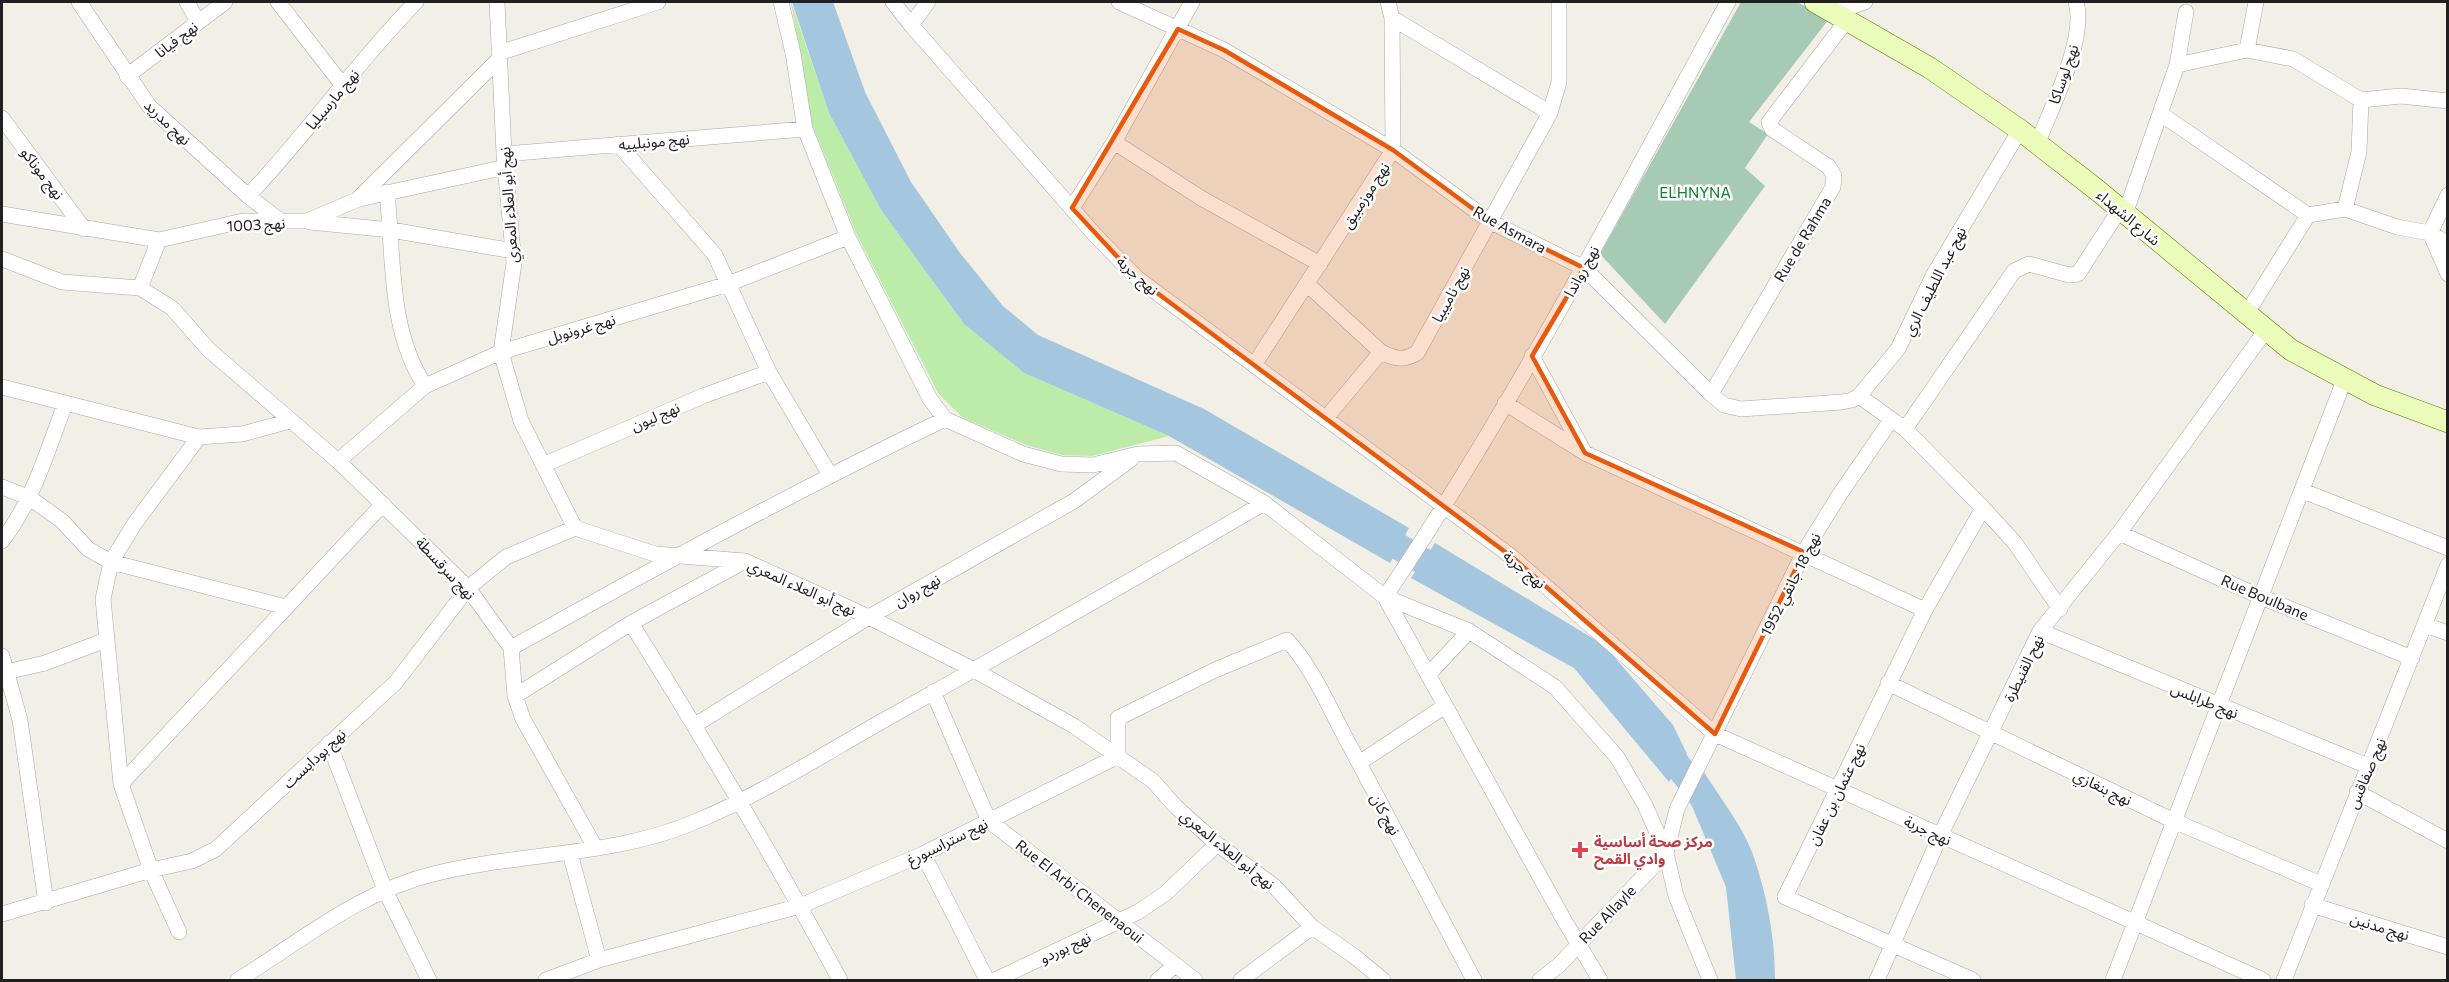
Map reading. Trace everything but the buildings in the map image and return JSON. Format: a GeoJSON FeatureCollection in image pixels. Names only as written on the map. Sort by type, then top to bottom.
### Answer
{"type":"FeatureCollection","features":[{"type":"Feature","properties":{"kind":"main road","name":"شارع الشهداء"},"geometry":{"type":"LineString","coordinates":[[1831,11],[1930,68],[2020,130],[2123,211],[2291,350],[2375,395],[2448,422]]}},
{"type":"Feature","properties":{"kind":"street","name":"نهج مدريد"},"geometry":{"type":"LineString","coordinates":[[79,2],[149,106],[248,196],[282,222]]}},
{"type":"Feature","properties":{"kind":"street"},"geometry":{"type":"LineString","coordinates":[[187,2],[198,22]]}},
{"type":"Feature","properties":{"kind":"street","name":"نهج فيانا"},"geometry":{"type":"LineString","coordinates":[[127,76],[225,2]]}},
{"type":"Feature","properties":{"kind":"street"},"geometry":{"type":"LineString","coordinates":[[278,2],[344,87]]}},
{"type":"Feature","properties":{"kind":"street","name":"نهج مارسيليا"},"geometry":{"type":"LineString","coordinates":[[248,196],[344,87],[389,29],[416,2]]}},
{"type":"Feature","properties":{"kind":"street","name":"نهج أبو العلاء المعري"},"geometry":{"type":"LineString","coordinates":[[497,2],[505,160],[514,263],[501,352],[521,421],[575,528],[655,554],[746,561],[869,617],[974,670],[1074,726],[1153,781],[1176,807],[1217,844],[1274,886],[1312,927],[1354,956],[1383,981]]}},
{"type":"Feature","properties":{"kind":"street"},"geometry":{"type":"LineString","coordinates":[[358,198],[499,56],[658,2]]}},
{"type":"Feature","properties":{"kind":"street"},"geometry":{"type":"LineString","coordinates":[[782,2],[805,129],[848,237],[930,399],[945,419],[1023,454],[1061,464],[1093,465],[1138,454],[1176,453],[1264,503],[1385,597],[1469,631],[1555,687],[1592,726],[1617,757],[1645,805],[1666,853],[1676,896],[1710,981]]}},
{"type":"Feature","properties":{"kind":"street","name":"نهج جربة"},"geometry":{"type":"LineString","coordinates":[[893,2],[1072,208],[1137,278],[1512,557],[1715,734],[2263,981]]}},
{"type":"Feature","properties":{"kind":"street"},"geometry":{"type":"LineString","coordinates":[[911,25],[928,2]]}},
{"type":"Feature","properties":{"kind":"street","name":"Rue Asmara"},"geometry":{"type":"LineString","coordinates":[[1119,2],[1224,50],[1393,150],[1491,222],[1584,268],[1724,405],[1741,409],[1842,402],[1859,396]]}},
{"type":"Feature","properties":{"kind":"street"},"geometry":{"type":"LineString","coordinates":[[1072,208],[1114,142],[1192,2]]}},
{"type":"Feature","properties":{"kind":"street","name":"نهج موزمبيق"},"geometry":{"type":"LineString","coordinates":[[1254,365],[1393,150],[1392,18],[1388,2]]}},
{"type":"Feature","properties":{"kind":"street","name":"نهج ناميبيا"},"geometry":{"type":"LineString","coordinates":[[1380,352],[1395,360],[1408,358],[1417,353],[1550,113],[1559,82],[1559,2]]}},
{"type":"Feature","properties":{"kind":"street","name":"نهج رواندا"},"geometry":{"type":"LineString","coordinates":[[1385,597],[1425,536],[1584,268],[1728,2]]}},
{"type":"Feature","properties":{"kind":"street"},"geometry":{"type":"LineString","coordinates":[[1831,11],[1865,2]]}},
{"type":"Feature","properties":{"kind":"street","name":"نهج لوساكا"},"geometry":{"type":"LineString","coordinates":[[2037,144],[2071,54],[2079,14],[2076,2]]}},
{"type":"Feature","properties":{"kind":"street"},"geometry":{"type":"LineString","coordinates":[[2247,50],[2256,2]]}},
{"type":"Feature","properties":{"kind":"street","name":"Rue de Rahma"},"geometry":{"type":"LineString","coordinates":[[1711,394],[1833,187],[1833,171],[1772,129],[1769,122],[1831,11]]}},
{"type":"Feature","properties":{"kind":"street"},"geometry":{"type":"LineString","coordinates":[[1905,429],[2014,271],[2029,264],[2069,275],[2078,274],[2123,211],[2161,114],[2177,65],[2186,12]]}},
{"type":"Feature","properties":{"kind":"street"},"geometry":{"type":"LineString","coordinates":[[1392,18],[1550,113]]}},
{"type":"Feature","properties":{"kind":"street"},"geometry":{"type":"LineString","coordinates":[[2177,65],[2247,50],[2293,59],[2361,100],[2401,96],[2447,100]]}},
{"type":"Feature","properties":{"kind":"street"},"geometry":{"type":"LineString","coordinates":[[2345,209],[2359,152],[2361,100]]}},
{"type":"Feature","properties":{"kind":"street"},"geometry":{"type":"LineString","coordinates":[[2161,114],[2307,215],[2345,209],[2397,227],[2430,233],[2448,244]]}},
{"type":"Feature","properties":{"kind":"street","name":"نهج موناكو"},"geometry":{"type":"LineString","coordinates":[[2,118],[84,229]]}},
{"type":"Feature","properties":{"kind":"street","name":"نهج مونبلييه"},"geometry":{"type":"LineString","coordinates":[[505,160],[618,144],[805,129]]}},
{"type":"Feature","properties":{"kind":"street","name":"نهج عبد اللطيف الري"},"geometry":{"type":"LineString","coordinates":[[1859,396],[1902,343],[1934,274],[2020,130]]}},
{"type":"Feature","properties":{"kind":"street"},"geometry":{"type":"LineString","coordinates":[[1114,142],[1201,198],[1320,264]]}},
{"type":"Feature","properties":{"kind":"street"},"geometry":{"type":"LineString","coordinates":[[618,144],[715,255],[769,372],[830,474]]}},
{"type":"Feature","properties":{"kind":"street","name":"نهج 1003"},"geometry":{"type":"LineString","coordinates":[[2,214],[159,240],[243,221],[307,221],[358,198],[505,160]]}},
{"type":"Feature","properties":{"kind":"street"},"geometry":{"type":"LineString","coordinates":[[387,192],[398,324],[413,367],[425,386]]}},
{"type":"Feature","properties":{"kind":"street"},"geometry":{"type":"LineString","coordinates":[[2448,195],[2430,233],[2448,274]]}},
{"type":"Feature","properties":{"kind":"street"},"geometry":{"type":"LineString","coordinates":[[2247,313],[2307,215]]}},
{"type":"Feature","properties":{"kind":"street"},"geometry":{"type":"LineString","coordinates":[[307,221],[391,230],[513,251]]}},
{"type":"Feature","properties":{"kind":"street","name":"نهج غرونوبل"},"geometry":{"type":"LineString","coordinates":[[338,461],[425,386],[501,352],[728,284],[848,237]]}},
{"type":"Feature","properties":{"kind":"street"},"geometry":{"type":"LineString","coordinates":[[140,288],[159,240]]}},
{"type":"Feature","properties":{"kind":"street","name":"نهج سرقسطة"},"geometry":{"type":"LineString","coordinates":[[2,259],[62,282],[140,288],[172,308],[209,350],[338,461],[468,588],[511,648]]}},
{"type":"Feature","properties":{"kind":"street"},"geometry":{"type":"LineString","coordinates":[[1307,284],[1380,352],[1326,418]]}},
{"type":"Feature","properties":{"kind":"street","name":"نهح القنيطرة"},"geometry":{"type":"LineString","coordinates":[[1877,981],[1940,836],[1993,732],[2040,631],[2060,609],[2119,532],[2266,330]]}},
{"type":"Feature","properties":{"kind":"street"},"geometry":{"type":"LineString","coordinates":[[1532,356],[1585,453]]}},
{"type":"Feature","properties":{"kind":"street","name":"نهج ليون"},"geometry":{"type":"LineString","coordinates":[[543,465],[703,396],[769,372]]}},
{"type":"Feature","properties":{"kind":"street"},"geometry":{"type":"LineString","coordinates":[[2114,981],[2133,924],[2303,491],[2344,378]]}},
{"type":"Feature","properties":{"kind":"street"},"geometry":{"type":"LineString","coordinates":[[2,387],[200,437],[242,434],[291,421]]}},
{"type":"Feature","properties":{"kind":"street"},"geometry":{"type":"LineString","coordinates":[[1859,396],[1905,429],[1983,508],[2020,551],[2060,609]]}},
{"type":"Feature","properties":{"kind":"street"},"geometry":{"type":"LineString","coordinates":[[1505,403],[1585,453],[1804,552],[1925,610]]}},
{"type":"Feature","properties":{"kind":"street"},"geometry":{"type":"LineString","coordinates":[[2,541],[19,519],[30,498],[65,404]]}},
{"type":"Feature","properties":{"kind":"street"},"geometry":{"type":"LineString","coordinates":[[595,847],[523,719],[515,696],[511,648],[675,556],[830,474],[945,419]]}},
{"type":"Feature","properties":{"kind":"street","name":"نهج 18 جانفي 1952"},"geometry":{"type":"LineString","coordinates":[[1666,853],[1677,808],[1804,552],[1840,494],[1891,420]]}},
{"type":"Feature","properties":{"kind":"street"},"geometry":{"type":"LineString","coordinates":[[179,932],[151,870],[121,784],[115,701],[106,640],[103,599],[111,562],[135,523],[200,437]]}},
{"type":"Feature","properties":{"kind":"street","name":"نهج روان"},"geometry":{"type":"LineString","coordinates":[[695,725],[869,617],[1074,501],[1138,454]]}},
{"type":"Feature","properties":{"kind":"street"},"geometry":{"type":"LineString","coordinates":[[2,487],[30,498],[62,520],[88,549],[111,562],[286,606]]}},
{"type":"Feature","properties":{"kind":"street"},"geometry":{"type":"LineString","coordinates":[[2303,491],[2448,548]]}},
{"type":"Feature","properties":{"kind":"street"},"geometry":{"type":"LineString","coordinates":[[238,981],[318,926],[385,890],[434,874],[640,841],[696,822],[738,802],[974,670],[1264,503]]}},
{"type":"Feature","properties":{"kind":"street"},"geometry":{"type":"LineString","coordinates":[[121,784],[383,504]]}},
{"type":"Feature","properties":{"kind":"street","name":"نهج عثمان بن عفان"},"geometry":{"type":"LineString","coordinates":[[1973,981],[1785,897],[1839,791],[1888,683],[1925,610],[1983,508]]}},
{"type":"Feature","properties":{"kind":"street","name":"نهج بودابست"},"geometry":{"type":"LineString","coordinates":[[4,914],[151,870],[192,861],[216,849],[396,682],[468,588],[506,557],[575,528]]}},
{"type":"Feature","properties":{"kind":"street","name":"Rue Boulbane"},"geometry":{"type":"LineString","coordinates":[[2119,532],[2261,597],[2412,658]]}},
{"type":"Feature","properties":{"kind":"street"},"geometry":{"type":"LineString","coordinates":[[515,696],[631,623],[746,561]]}},
{"type":"Feature","properties":{"kind":"street","name":"نهج صفاقس"},"geometry":{"type":"LineString","coordinates":[[2284,981],[2312,905],[2357,792],[2370,767],[2448,565]]}},
{"type":"Feature","properties":{"kind":"street"},"geometry":{"type":"LineString","coordinates":[[1385,597],[1577,944],[1600,981]]}},
{"type":"Feature","properties":{"kind":"street"},"geometry":{"type":"LineString","coordinates":[[631,623],[695,725],[800,906],[840,981]]}},
{"type":"Feature","properties":{"kind":"street"},"geometry":{"type":"LineString","coordinates":[[2425,625],[2448,633]]}},
{"type":"Feature","properties":{"kind":"street"},"geometry":{"type":"LineString","coordinates":[[1428,675],[1469,631]]}},
{"type":"Feature","properties":{"kind":"street","name":"نهج طرابلس"},"geometry":{"type":"LineString","coordinates":[[2040,631],[2370,767]]}},
{"type":"Feature","properties":{"kind":"street"},"geometry":{"type":"LineString","coordinates":[[6,672],[45,663],[106,640]]}},
{"type":"Feature","properties":{"kind":"street","name":"نهج كان"},"geometry":{"type":"LineString","coordinates":[[1118,756],[1118,718],[1250,655],[1287,640],[1295,649],[1359,763],[1473,981]]}},
{"type":"Feature","properties":{"kind":"street"},"geometry":{"type":"LineString","coordinates":[[2,656],[20,720],[46,903]]}},
{"type":"Feature","properties":{"kind":"street","name":"نهج بنغازي"},"geometry":{"type":"LineString","coordinates":[[1888,683],[2174,821],[2321,884]]}},
{"type":"Feature","properties":{"kind":"street","name":"Rue El Arbi Chenenaoui"},"geometry":{"type":"LineString","coordinates":[[933,692],[989,821],[1195,981]]}},
{"type":"Feature","properties":{"kind":"street"},"geometry":{"type":"LineString","coordinates":[[1359,763],[1445,705]]}},
{"type":"Feature","properties":{"kind":"street"},"geometry":{"type":"LineString","coordinates":[[329,743],[385,890],[429,981]]}},
{"type":"Feature","properties":{"kind":"street","name":"نهج ستراسبورغ"},"geometry":{"type":"LineString","coordinates":[[546,981],[599,960],[800,906],[923,854],[1118,756]]}},
{"type":"Feature","properties":{"kind":"street"},"geometry":{"type":"LineString","coordinates":[[2357,792],[2448,841]]}},
{"type":"Feature","properties":{"kind":"street","name":"نهج بوردو"},"geometry":{"type":"LineString","coordinates":[[995,981],[1120,921],[1166,893],[1217,844]]}},
{"type":"Feature","properties":{"kind":"street"},"geometry":{"type":"LineString","coordinates":[[570,853],[599,960]]}},
{"type":"Feature","properties":{"kind":"street","name":"Rue Allayle"},"geometry":{"type":"LineString","coordinates":[[1540,981],[1559,965],[1666,853]]}},
{"type":"Feature","properties":{"kind":"street"},"geometry":{"type":"LineString","coordinates":[[923,854],[987,981]]}},
{"type":"Feature","properties":{"kind":"street","name":"نهج مدنين"},"geometry":{"type":"LineString","coordinates":[[2312,905],[2448,948]]}},
{"type":"Feature","properties":{"kind":"street"},"geometry":{"type":"LineString","coordinates":[[1241,981],[1312,927]]}},
{"type":"Feature","properties":{"kind":"street"},"geometry":{"type":"LineString","coordinates":[[1158,981],[1174,965]]}},
{"type":"Feature","properties":{"kind":"highlighted area"},"geometry":{"type":"Polygon","coordinates":[[[1178,29],[1224,50],[1393,150],[1491,222],[1584,268],[1532,356],[1585,453],[1804,552],[1715,734],[1512,557],[1137,278],[1072,208],[1178,29]]]}},
{"type":"Feature","properties":{"kind":"green space"},"geometry":{"type":"Polygon","coordinates":[[[791,2],[829,113],[881,210],[964,324],[1024,373],[1169,436],[1092,456],[1062,455],[1026,445],[963,418],[938,393],[856,233],[812,124],[791,2]]]}},
{"type":"Feature","properties":{"kind":"green space","name":"ELHNYNA"},"geometry":{"type":"Polygon","coordinates":[[[1741,2],[1797,2],[1829,19],[1749,122],[1768,134],[1745,168],[1765,186],[1665,324],[1600,254],[1741,2]]]}},
{"type":"Feature","properties":{"kind":"water"},"geometry":{"type":"Polygon","coordinates":[[[792,2],[833,2],[865,92],[911,182],[960,253],[1003,306],[1038,335],[1204,409],[1409,528],[1390,563],[1169,436],[1024,373],[964,324],[881,210],[829,113],[792,2]]]}},
{"type":"Feature","properties":{"kind":"water"},"geometry":{"type":"Polygon","coordinates":[[[1435,543],[1604,645],[1673,725],[1687,754],[1669,782],[1574,668],[1411,578],[1435,543]]]}},
{"type":"Feature","properties":{"kind":"water"},"geometry":{"type":"Polygon","coordinates":[[[1704,772],[1736,821],[1752,852],[1769,916],[1774,948],[1775,980],[1736,980],[1726,887],[1689,799],[1704,772]]]}},
{"type":"Feature","properties":{"kind":"waterway"},"geometry":{"type":"LineString","coordinates":[[1367,528],[1455,580]]}},
{"type":"Feature","properties":{"kind":"waterway"},"geometry":{"type":"LineString","coordinates":[[1657,739],[1707,803]]}},
{"type":"Feature","properties":{"kind":"place","name":"مركز صحة أساسية وادي القمح"},"geometry":{"type":"Point","coordinates":[1580,850]}}]}
